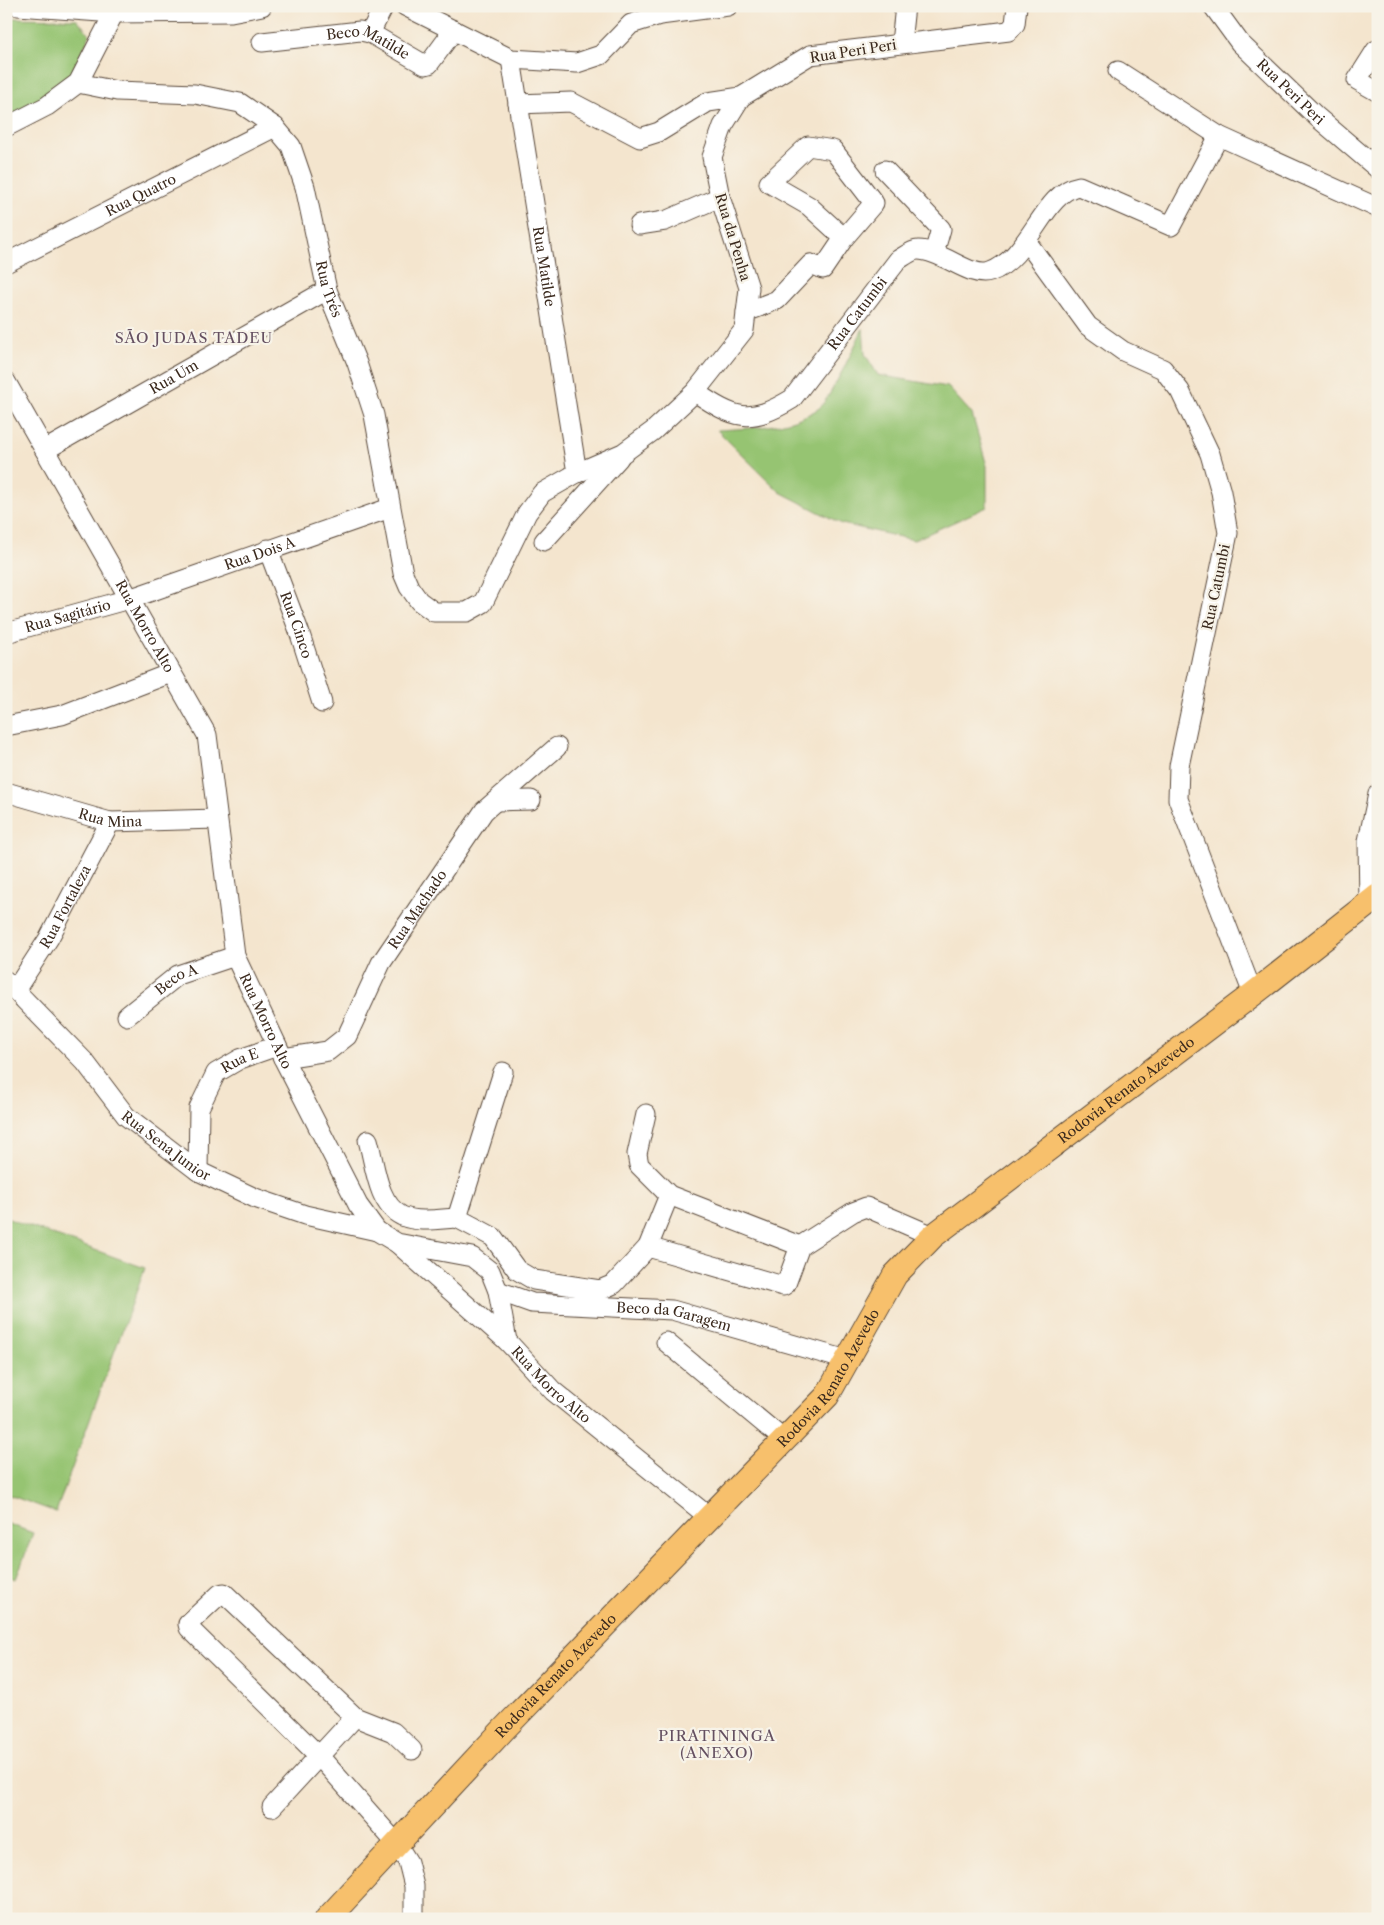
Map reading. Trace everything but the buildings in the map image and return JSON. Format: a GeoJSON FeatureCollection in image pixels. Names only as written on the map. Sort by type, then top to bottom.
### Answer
{"type":"FeatureCollection","features":[{"type":"Feature","properties":{"kind":"main road","name":"Rodovia Renato Azevedo"},"geometry":{"type":"LineString","coordinates":[[327,1919],[396,1843],[708,1517],[827,1396],[895,1274],[934,1236],[1253,994],[1373,900]]}},
{"type":"Feature","properties":{"kind":"street"},"geometry":{"type":"LineString","coordinates":[[18,6],[114,13],[171,9],[231,12],[262,6]]}},
{"type":"Feature","properties":{"kind":"street"},"geometry":{"type":"LineString","coordinates":[[370,33],[384,6]]}},
{"type":"Feature","properties":{"kind":"street"},"geometry":{"type":"LineString","coordinates":[[405,6],[511,59],[577,62],[601,55],[631,24],[660,15],[728,6]]}},
{"type":"Feature","properties":{"kind":"street"},"geometry":{"type":"LineString","coordinates":[[901,43],[905,6]]}},
{"type":"Feature","properties":{"kind":"street","name":"Rua Peri Peri"},"geometry":{"type":"LineString","coordinates":[[518,104],[572,102],[640,138],[660,132],[708,102],[741,97],[810,55],[1009,31],[1015,24],[1017,6]]}},
{"type":"Feature","properties":{"kind":"street","name":"Rua Peri Peri"},"geometry":{"type":"LineString","coordinates":[[1213,6],[1240,43],[1316,117],[1378,169]]}},
{"type":"Feature","properties":{"kind":"street"},"geometry":{"type":"LineString","coordinates":[[6,127],[47,106],[78,83],[114,13]]}},
{"type":"Feature","properties":{"kind":"street","name":"Beco Matilde"},"geometry":{"type":"LineString","coordinates":[[262,42],[360,31],[370,33],[425,65],[429,64],[454,30]]}},
{"type":"Feature","properties":{"kind":"street"},"geometry":{"type":"LineString","coordinates":[[1376,50],[1357,80],[1378,92]]}},
{"type":"Feature","properties":{"kind":"street","name":"Rua Matilde"},"geometry":{"type":"LineString","coordinates":[[511,59],[577,472]]}},
{"type":"Feature","properties":{"kind":"street"},"geometry":{"type":"LineString","coordinates":[[1118,72],[1219,136],[1378,208]]}},
{"type":"Feature","properties":{"kind":"street","name":"Rua Trés"},"geometry":{"type":"LineString","coordinates":[[78,83],[117,91],[195,94],[240,103],[275,127],[291,146],[306,187],[327,290],[357,363],[374,414],[403,573],[409,587],[419,600],[434,612],[468,612]]}},
{"type":"Feature","properties":{"kind":"street","name":"Rua da Penha"},"geometry":{"type":"LineString","coordinates":[[544,541],[623,453],[653,431],[695,392],[744,330],[749,288],[720,197],[712,157],[723,126],[741,97]]}},
{"type":"Feature","properties":{"kind":"street","name":"Rua Quatro"},"geometry":{"type":"LineString","coordinates":[[6,263],[275,127]]}},
{"type":"Feature","properties":{"kind":"street","name":"Rua Catumbi"},"geometry":{"type":"LineString","coordinates":[[695,392],[720,409],[741,416],[769,413],[792,398],[898,260],[917,250],[934,253],[972,271],[988,274],[1002,268],[1027,242],[1057,197],[1069,188],[1079,186],[1171,226],[1219,136]]}},
{"type":"Feature","properties":{"kind":"street"},"geometry":{"type":"LineString","coordinates":[[746,312],[777,300],[811,264],[823,269],[844,238],[874,202],[833,150],[808,146],[769,183],[809,206],[844,238]]}},
{"type":"Feature","properties":{"kind":"street"},"geometry":{"type":"LineString","coordinates":[[885,170],[941,228],[934,253]]}},
{"type":"Feature","properties":{"kind":"street"},"geometry":{"type":"LineString","coordinates":[[639,225],[665,221],[720,197]]}},
{"type":"Feature","properties":{"kind":"street","name":"Rua Catumbi"},"geometry":{"type":"LineString","coordinates":[[1027,242],[1088,326],[1123,351],[1162,369],[1180,391],[1210,454],[1222,492],[1228,533],[1179,766],[1178,799],[1253,994]]}},
{"type":"Feature","properties":{"kind":"street","name":"Rua Um"},"geometry":{"type":"LineString","coordinates":[[45,450],[327,290]]}},
{"type":"Feature","properties":{"kind":"street","name":"Rua Morro Alto"},"geometry":{"type":"LineString","coordinates":[[6,382],[207,736],[236,956],[280,1052],[358,1205],[377,1232],[397,1243],[472,1257],[490,1271],[498,1291],[507,1341],[553,1391],[708,1517]]}},
{"type":"Feature","properties":{"kind":"street","name":"Rua da Penha"},"geometry":{"type":"LineString","coordinates":[[468,612],[483,603],[527,513],[537,500],[558,482],[623,453]]}},
{"type":"Feature","properties":{"kind":"street","name":"Rua Dois A"},"geometry":{"type":"LineString","coordinates":[[130,599],[268,549],[390,508]]}},
{"type":"Feature","properties":{"kind":"street","name":"Rua Cinco"},"geometry":{"type":"LineString","coordinates":[[268,549],[299,631],[322,703]]}},
{"type":"Feature","properties":{"kind":"street","name":"Rua Sagitário"},"geometry":{"type":"LineString","coordinates":[[6,633],[130,599]]}},
{"type":"Feature","properties":{"kind":"street"},"geometry":{"type":"LineString","coordinates":[[6,726],[62,715],[171,673]]}},
{"type":"Feature","properties":{"kind":"street","name":"Rua Machado"},"geometry":{"type":"LineString","coordinates":[[280,1052],[328,1051],[347,1036],[381,963],[484,811],[558,747]]}},
{"type":"Feature","properties":{"kind":"street","name":"Rua Mina"},"geometry":{"type":"LineString","coordinates":[[6,792],[110,822],[217,819]]}},
{"type":"Feature","properties":{"kind":"street"},"geometry":{"type":"LineString","coordinates":[[1373,900],[1368,841],[1378,794]]}},
{"type":"Feature","properties":{"kind":"street"},"geometry":{"type":"LineString","coordinates":[[496,801],[531,800]]}},
{"type":"Feature","properties":{"kind":"street","name":"Rua Fortaleza"},"geometry":{"type":"LineString","coordinates":[[11,985],[49,938],[110,822]]}},
{"type":"Feature","properties":{"kind":"street","name":"Beco A"},"geometry":{"type":"LineString","coordinates":[[127,1016],[178,975],[236,956]]}},
{"type":"Feature","properties":{"kind":"street","name":"Rua Sena Junior"},"geometry":{"type":"LineString","coordinates":[[11,985],[85,1062],[126,1116],[198,1171],[255,1198],[305,1215],[377,1232]]}},
{"type":"Feature","properties":{"kind":"street","name":"Rua E"},"geometry":{"type":"LineString","coordinates":[[198,1171],[198,1108],[216,1073],[240,1059],[280,1052]]}},
{"type":"Feature","properties":{"kind":"street"},"geometry":{"type":"LineString","coordinates":[[457,1218],[503,1072]]}},
{"type":"Feature","properties":{"kind":"street"},"geometry":{"type":"LineString","coordinates":[[646,1114],[637,1154],[639,1165],[669,1195],[800,1246]]}},
{"type":"Feature","properties":{"kind":"street"},"geometry":{"type":"LineString","coordinates":[[368,1140],[386,1202],[402,1216],[421,1220],[457,1218],[493,1237],[518,1270],[534,1280],[600,1290],[614,1284],[648,1247],[669,1195]]}},
{"type":"Feature","properties":{"kind":"street"},"geometry":{"type":"LineString","coordinates":[[648,1247],[783,1286],[786,1284],[800,1246],[853,1212],[866,1207],[934,1236]]}},
{"type":"Feature","properties":{"kind":"street"},"geometry":{"type":"LineString","coordinates":[[397,1243],[507,1341]]}},
{"type":"Feature","properties":{"kind":"street","name":"Beco da Garagem"},"geometry":{"type":"LineString","coordinates":[[498,1291],[532,1303],[672,1310],[847,1360]]}},
{"type":"Feature","properties":{"kind":"street"},"geometry":{"type":"LineString","coordinates":[[666,1342],[784,1440]]}},
{"type":"Feature","properties":{"kind":"street"},"geometry":{"type":"LineString","coordinates":[[412,1750],[393,1732],[355,1717],[224,1593],[220,1594],[188,1624],[189,1628],[319,1756],[396,1843],[408,1862],[414,1886],[414,1919]]}},
{"type":"Feature","properties":{"kind":"street"},"geometry":{"type":"LineString","coordinates":[[272,1807],[355,1717]]}},
{"type":"Feature","properties":{"kind":"green space"},"geometry":{"type":"Polygon","coordinates":[[[6,18],[77,19],[90,35],[73,71],[44,103],[6,123],[6,18]]]}},
{"type":"Feature","properties":{"kind":"green space"},"geometry":{"type":"Polygon","coordinates":[[[863,328],[865,354],[878,375],[948,387],[972,414],[987,466],[987,507],[914,540],[842,524],[780,492],[717,430],[769,426],[794,420],[818,409],[835,384],[863,328]]]}},
{"type":"Feature","properties":{"kind":"green space"},"geometry":{"type":"Polygon","coordinates":[[[6,1218],[145,1268],[56,1512],[6,1494],[6,1218]]]}},
{"type":"Feature","properties":{"kind":"green space"},"geometry":{"type":"Polygon","coordinates":[[[6,1523],[33,1533],[16,1579],[6,1575],[6,1523]]]}},
{"type":"Feature","properties":{"kind":"district","name":"SÃO JUDAS TADEU"},"geometry":{"type":"Point","coordinates":[194,337]}},
{"type":"Feature","properties":{"kind":"district","name":"PIRATININGA (ANEXO)"},"geometry":{"type":"Point","coordinates":[717,1744]}}]}
